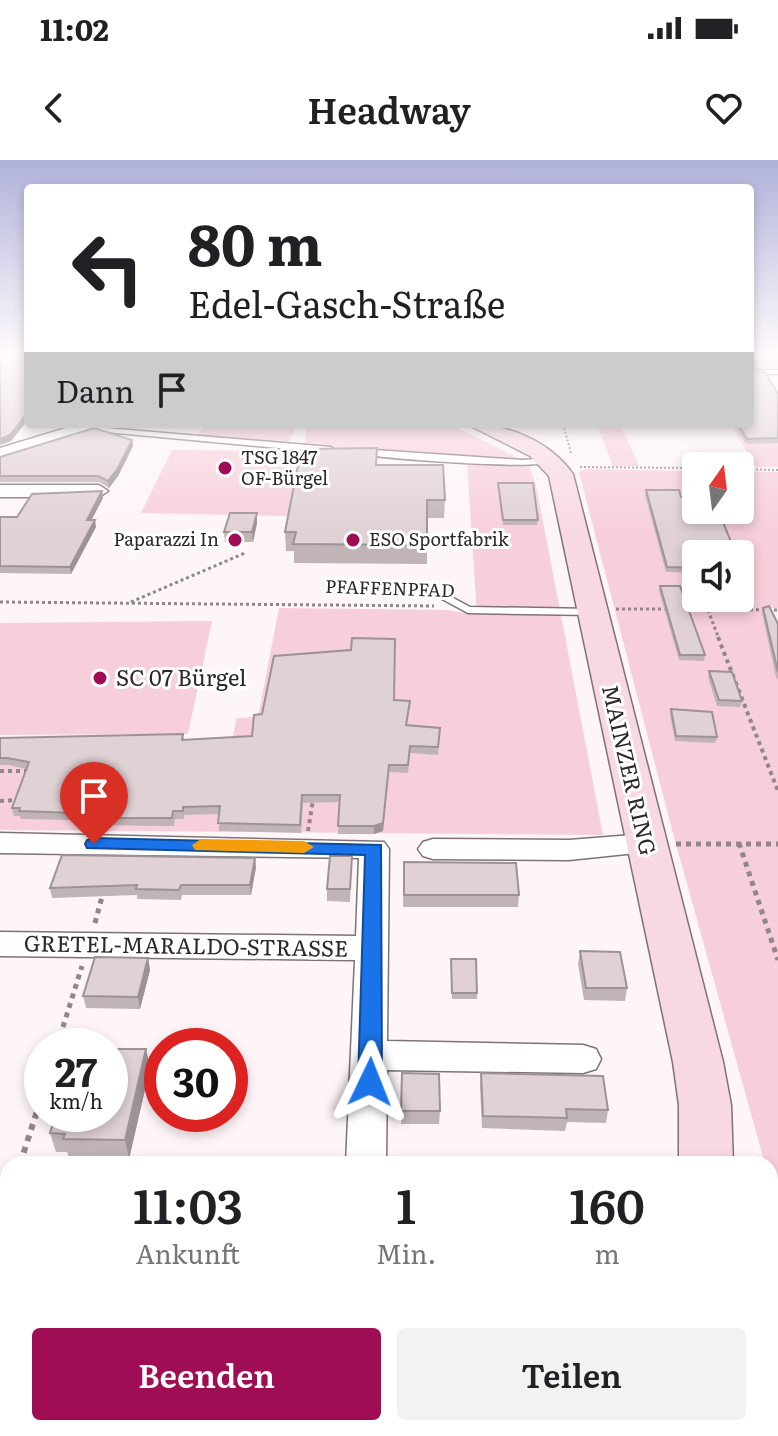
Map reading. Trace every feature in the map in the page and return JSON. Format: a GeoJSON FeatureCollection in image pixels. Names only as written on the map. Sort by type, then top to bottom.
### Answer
{"type":"FeatureCollection","features":[{"type":"Feature","properties":{"kind":"street"},"geometry":{"type":"LineString","coordinates":[[41,428],[40,431],[56,438]]}},
{"type":"Feature","properties":{"kind":"street"},"geometry":{"type":"LineString","coordinates":[[0,454],[84,428]]}},
{"type":"Feature","properties":{"kind":"street"},"geometry":{"type":"LineString","coordinates":[[487,428],[532,448],[561,466]]}},
{"type":"Feature","properties":{"kind":"street","name":"MAINZER RING"},"geometry":{"type":"LineString","coordinates":[[561,466],[645,844],[698,1062],[705,1105],[706,1156]]}},
{"type":"Feature","properties":{"kind":"street"},"geometry":{"type":"LineString","coordinates":[[0,491],[99,491]]}},
{"type":"Feature","properties":{"kind":"street"},"geometry":{"type":"LineString","coordinates":[[0,843],[374,849],[372,1055],[366,1156]]}},
{"type":"Feature","properties":{"kind":"street"},"geometry":{"type":"LineString","coordinates":[[433,849],[569,850],[645,844]]}},
{"type":"Feature","properties":{"kind":"street","name":"GRETEL-MARALDO-STRASSE"},"geometry":{"type":"LineString","coordinates":[[0,944],[371,948]]}},
{"type":"Feature","properties":{"kind":"street"},"geometry":{"type":"LineString","coordinates":[[372,1055],[583,1059]]}},
{"type":"Feature","properties":{"kind":"lane"},"geometry":{"type":"LineString","coordinates":[[111,428],[382,454],[561,466]]}},
{"type":"Feature","properties":{"kind":"lane"},"geometry":{"type":"LineString","coordinates":[[446,597],[468,610]]}},
{"type":"Feature","properties":{"kind":"lane","name":"PFAFFENPFAD"},"geometry":{"type":"LineString","coordinates":[[468,610],[593,612]]}},
{"type":"Feature","properties":{"kind":"path"},"geometry":{"type":"LineString","coordinates":[[563,428],[561,466],[682,468]]}},
{"type":"Feature","properties":{"kind":"path"},"geometry":{"type":"LineString","coordinates":[[754,469],[778,470]]}},
{"type":"Feature","properties":{"kind":"path"},"geometry":{"type":"LineString","coordinates":[[129,603],[245,553]]}},
{"type":"Feature","properties":{"kind":"path","name":"PFAFFENPFAD"},"geometry":{"type":"LineString","coordinates":[[0,602],[442,606],[468,610]]}},
{"type":"Feature","properties":{"kind":"path"},"geometry":{"type":"LineString","coordinates":[[593,612],[618,608],[682,609]]}},
{"type":"Feature","properties":{"kind":"path"},"geometry":{"type":"LineString","coordinates":[[754,610],[778,610]]}},
{"type":"Feature","properties":{"kind":"path"},"geometry":{"type":"LineString","coordinates":[[709,612],[778,791]]}},
{"type":"Feature","properties":{"kind":"path"},"geometry":{"type":"LineString","coordinates":[[1,773],[35,771]]}},
{"type":"Feature","properties":{"kind":"path"},"geometry":{"type":"LineString","coordinates":[[306,847],[314,794]]}},
{"type":"Feature","properties":{"kind":"path"},"geometry":{"type":"LineString","coordinates":[[0,801],[31,800]]}},
{"type":"Feature","properties":{"kind":"path"},"geometry":{"type":"LineString","coordinates":[[708,844],[739,843]]}},
{"type":"Feature","properties":{"kind":"path"},"geometry":{"type":"LineString","coordinates":[[739,843],[778,960]]}},
{"type":"Feature","properties":{"kind":"path"},"geometry":{"type":"LineString","coordinates":[[645,844],[778,844]]}},
{"type":"Feature","properties":{"kind":"path"},"geometry":{"type":"LineString","coordinates":[[23,1156],[30,1132]]}},
{"type":"Feature","properties":{"kind":"shaded area"},"geometry":{"type":"Polygon","coordinates":[[[754,413],[778,413],[778,467],[756,467],[754,452],[747,452],[732,428],[754,428],[754,413]]]}},
{"type":"Feature","properties":{"kind":"shaded area"},"geometry":{"type":"Polygon","coordinates":[[[203,428],[295,428],[288,445],[194,439],[203,428]]]}},
{"type":"Feature","properties":{"kind":"shaded area"},"geometry":{"type":"Polygon","coordinates":[[[306,428],[457,428],[522,460],[305,446],[306,428]]]}},
{"type":"Feature","properties":{"kind":"shaded area"},"geometry":{"type":"Polygon","coordinates":[[[599,428],[622,428],[639,466],[613,466],[599,428]]]}},
{"type":"Feature","properties":{"kind":"shaded area","name":"TSG 1847 OF-Bürgel"},"geometry":{"type":"Polygon","coordinates":[[[172,450],[291,451],[283,485],[294,486],[288,516],[141,513],[172,450]]]}},
{"type":"Feature","properties":{"kind":"shaded area"},"geometry":{"type":"Polygon","coordinates":[[[467,461],[529,466],[536,485],[603,835],[0,830],[0,746],[232,740],[237,718],[258,717],[279,608],[447,610],[477,615],[467,461]]]}},
{"type":"Feature","properties":{"kind":"shaded area"},"geometry":{"type":"Polygon","coordinates":[[[586,469],[682,471],[682,524],[754,524],[754,471],[778,472],[778,608],[768,608],[778,630],[778,1156],[763,1156],[674,837],[579,472],[586,469]]]}},
{"type":"Feature","properties":{"kind":"shaded area","name":"SC 07 Bürgel"},"geometry":{"type":"Polygon","coordinates":[[[212,621],[188,734],[0,735],[0,623],[212,621]]]}},
{"type":"Feature","properties":{"kind":"building"},"geometry":{"type":"Polygon","coordinates":[[[0,413],[24,413],[24,417],[10,435],[0,439],[0,413]]]}},
{"type":"Feature","properties":{"kind":"building"},"geometry":{"type":"Polygon","coordinates":[[[754,413],[778,413],[778,438],[747,439],[740,428],[754,428],[754,413]]]}},
{"type":"Feature","properties":{"kind":"building"},"geometry":{"type":"Polygon","coordinates":[[[94,428],[132,440],[108,481],[98,476],[0,476],[0,457],[94,428]]]}},
{"type":"Feature","properties":{"kind":"building"},"geometry":{"type":"Polygon","coordinates":[[[377,448],[376,465],[443,465],[445,500],[427,500],[427,545],[293,544],[296,532],[285,532],[298,465],[303,465],[306,449],[377,448]]]}},
{"type":"Feature","properties":{"kind":"building"},"geometry":{"type":"Polygon","coordinates":[[[498,483],[533,483],[538,520],[503,520],[498,483]]]}},
{"type":"Feature","properties":{"kind":"building"},"geometry":{"type":"Polygon","coordinates":[[[646,490],[679,490],[682,524],[724,524],[730,540],[682,540],[682,568],[667,567],[646,490]]]}},
{"type":"Feature","properties":{"kind":"building"},"geometry":{"type":"Polygon","coordinates":[[[102,491],[87,520],[95,520],[70,567],[0,566],[0,517],[17,517],[32,494],[102,491]]]}},
{"type":"Feature","properties":{"kind":"building"},"geometry":{"type":"Polygon","coordinates":[[[230,513],[257,513],[252,532],[224,532],[230,513]]]}},
{"type":"Feature","properties":{"kind":"building"},"geometry":{"type":"Polygon","coordinates":[[[660,586],[680,586],[682,612],[689,612],[705,655],[680,655],[660,586]]]}},
{"type":"Feature","properties":{"kind":"building"},"geometry":{"type":"Polygon","coordinates":[[[769,606],[778,624],[778,672],[763,608],[769,606]]]}},
{"type":"Feature","properties":{"kind":"building"},"geometry":{"type":"Polygon","coordinates":[[[352,638],[395,639],[394,700],[410,701],[406,725],[440,728],[438,747],[410,746],[408,765],[389,765],[383,823],[338,826],[340,795],[302,795],[300,825],[218,823],[220,806],[183,807],[183,811],[173,811],[172,818],[72,818],[74,813],[19,811],[20,808],[12,808],[29,762],[0,758],[0,738],[183,734],[182,740],[252,736],[254,715],[262,714],[274,656],[351,650],[352,638]]]}},
{"type":"Feature","properties":{"kind":"building"},"geometry":{"type":"Polygon","coordinates":[[[709,671],[732,672],[742,701],[719,700],[709,671]]]}},
{"type":"Feature","properties":{"kind":"building"},"geometry":{"type":"Polygon","coordinates":[[[671,709],[712,712],[717,737],[676,736],[671,709]]]}},
{"type":"Feature","properties":{"kind":"building"},"geometry":{"type":"Polygon","coordinates":[[[62,855],[255,858],[250,885],[181,885],[179,890],[136,889],[137,885],[50,888],[62,855]]]}},
{"type":"Feature","properties":{"kind":"building"},"geometry":{"type":"Polygon","coordinates":[[[330,856],[352,856],[350,889],[327,889],[330,856]]]}},
{"type":"Feature","properties":{"kind":"building"},"geometry":{"type":"Polygon","coordinates":[[[404,862],[516,863],[519,895],[404,895],[404,862]]]}},
{"type":"Feature","properties":{"kind":"building"},"geometry":{"type":"Polygon","coordinates":[[[580,951],[620,952],[627,988],[586,988],[580,951]]]}},
{"type":"Feature","properties":{"kind":"building"},"geometry":{"type":"Polygon","coordinates":[[[95,957],[148,958],[138,997],[83,996],[95,957]]]}},
{"type":"Feature","properties":{"kind":"building"},"geometry":{"type":"Polygon","coordinates":[[[451,959],[476,959],[477,993],[452,993],[451,959]]]}},
{"type":"Feature","properties":{"kind":"building"},"geometry":{"type":"Polygon","coordinates":[[[128,1049],[144,1049],[128,1127],[128,1049]]]}},
{"type":"Feature","properties":{"kind":"building"},"geometry":{"type":"Polygon","coordinates":[[[402,1073],[439,1074],[440,1111],[401,1111],[402,1073]]]}},
{"type":"Feature","properties":{"kind":"building"},"geometry":{"type":"Polygon","coordinates":[[[481,1073],[603,1076],[608,1110],[566,1109],[567,1118],[483,1116],[481,1073]]]}},
{"type":"Feature","properties":{"kind":"building"},"geometry":{"type":"Polygon","coordinates":[[[127,1132],[125,1140],[63,1139],[65,1134],[50,1133],[127,1132]]]}},
{"type":"Feature","properties":{"kind":"slow traffic"},"geometry":{"type":"LineString","coordinates":[[201,845],[304,847]]}},
{"type":"Feature","properties":{"kind":"place","name":"TSG 1847 OF-Bürgel"},"geometry":{"type":"Point","coordinates":[225,468]}},
{"type":"Feature","properties":{"kind":"place","name":"Paparazzi In"},"geometry":{"type":"Point","coordinates":[235,540]}},
{"type":"Feature","properties":{"kind":"place","name":"ESO Sportfabrik"},"geometry":{"type":"Point","coordinates":[353,540]}},
{"type":"Feature","properties":{"kind":"place","name":"SC 07 Bürgel"},"geometry":{"type":"Point","coordinates":[100,678]}},
{"type":"Feature","properties":{"kind":"route"},"geometry":{"type":"LineString","coordinates":[[94,844],[374,849],[370,1082]]}}]}
